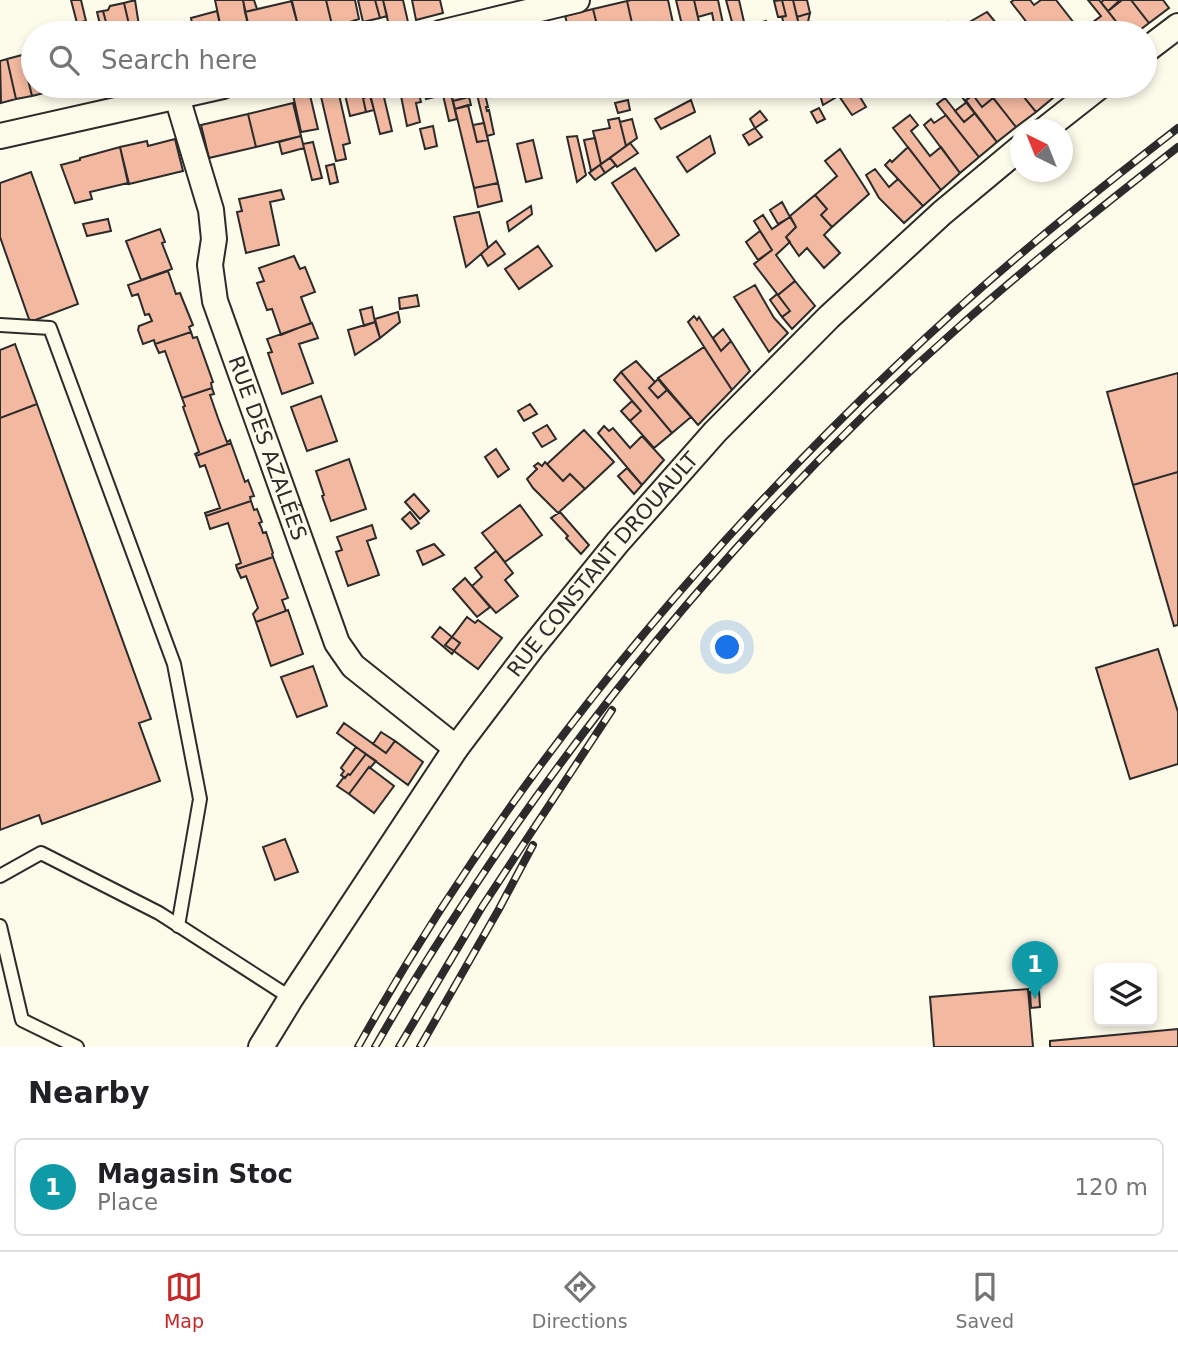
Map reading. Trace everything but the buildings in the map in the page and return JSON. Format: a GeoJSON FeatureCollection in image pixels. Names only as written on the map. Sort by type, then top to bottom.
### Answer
{"type":"FeatureCollection","features":[{"type":"Feature","properties":{"kind":"street"},"geometry":{"type":"LineString","coordinates":[[490,21],[577,0]]}},
{"type":"Feature","properties":{"kind":"street"},"geometry":{"type":"LineString","coordinates":[[1157,42],[1178,26]]}},
{"type":"Feature","properties":{"kind":"street"},"geometry":{"type":"LineString","coordinates":[[0,136],[172,98]]}},
{"type":"Feature","properties":{"kind":"street","name":"RUE DES AZALÉES"},"geometry":{"type":"LineString","coordinates":[[177,98],[211,210],[214,239],[210,265],[215,301],[337,643],[353,666],[456,748]]}},
{"type":"Feature","properties":{"kind":"street"},"geometry":{"type":"LineString","coordinates":[[1058,119],[1085,98]]}},
{"type":"Feature","properties":{"kind":"street","name":"RUE CONSTANT DROUAULT"},"geometry":{"type":"LineString","coordinates":[[261,1047],[456,748],[531,649],[617,543],[715,432],[839,308],[942,213],[1010,156]]}},
{"type":"Feature","properties":{"kind":"lane"},"geometry":{"type":"LineString","coordinates":[[0,325],[50,328],[174,664],[200,799],[178,926]]}},
{"type":"Feature","properties":{"kind":"lane"},"geometry":{"type":"LineString","coordinates":[[0,876],[41,853],[159,913],[291,998]]}},
{"type":"Feature","properties":{"kind":"lane"},"geometry":{"type":"LineString","coordinates":[[0,926],[22,1020],[77,1047]]}},
{"type":"Feature","properties":{"kind":"railway"},"geometry":{"type":"LineString","coordinates":[[358,1047],[413,953],[472,861],[535,772],[671,602],[744,520],[819,441],[964,303],[1178,128]]}},
{"type":"Feature","properties":{"kind":"railway"},"geometry":{"type":"LineString","coordinates":[[375,1047],[459,911],[562,761],[669,625],[726,560],[844,435],[906,375],[1021,273],[1178,147]]}},
{"type":"Feature","properties":{"kind":"railway"},"geometry":{"type":"LineString","coordinates":[[399,1047],[482,907],[612,710]]}},
{"type":"Feature","properties":{"kind":"railway"},"geometry":{"type":"LineString","coordinates":[[420,1047],[533,845]]}},
{"type":"Feature","properties":{"kind":"place","name":"Magasin Stoc"},"geometry":{"type":"Point","coordinates":[1035,999]}}]}
